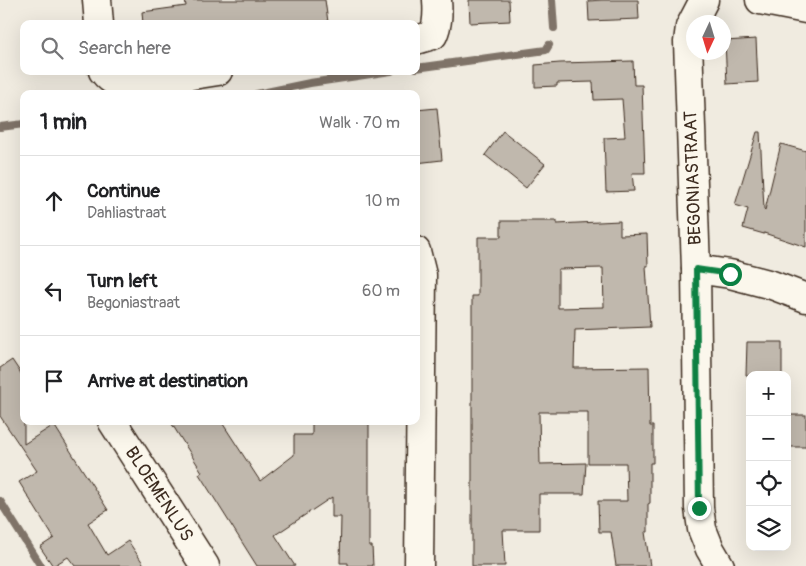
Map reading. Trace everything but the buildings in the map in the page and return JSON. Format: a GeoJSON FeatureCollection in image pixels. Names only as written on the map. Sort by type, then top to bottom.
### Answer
{"type":"FeatureCollection","features":[{"type":"Feature","properties":{"kind":"street"},"geometry":{"type":"LineString","coordinates":[[97,0],[99,20]]}},
{"type":"Feature","properties":{"kind":"street"},"geometry":{"type":"LineString","coordinates":[[420,39],[433,35],[438,14],[437,0]]}},
{"type":"Feature","properties":{"kind":"street","name":"BEGONIASTRAAT"},"geometry":{"type":"LineString","coordinates":[[704,0],[690,28],[688,42],[696,269],[699,508],[702,529],[710,549],[720,566]]}},
{"type":"Feature","properties":{"kind":"street"},"geometry":{"type":"LineString","coordinates":[[760,0],[806,9]]}},
{"type":"Feature","properties":{"kind":"street"},"geometry":{"type":"LineString","coordinates":[[107,75],[123,85],[192,75]]}},
{"type":"Feature","properties":{"kind":"street"},"geometry":{"type":"LineString","coordinates":[[419,566],[422,274],[420,266]]}},
{"type":"Feature","properties":{"kind":"street"},"geometry":{"type":"LineString","coordinates":[[696,269],[730,274],[806,298]]}},
{"type":"Feature","properties":{"kind":"street","name":"BLOEMENLUS"},"geometry":{"type":"LineString","coordinates":[[115,425],[206,566]]}},
{"type":"Feature","properties":{"kind":"waterway"},"geometry":{"type":"LineString","coordinates":[[552,0],[554,28]]}},
{"type":"Feature","properties":{"kind":"waterway"},"geometry":{"type":"LineString","coordinates":[[420,67],[546,50],[549,45]]}},
{"type":"Feature","properties":{"kind":"waterway"},"geometry":{"type":"LineString","coordinates":[[276,90],[364,75]]}},
{"type":"Feature","properties":{"kind":"waterway"},"geometry":{"type":"LineString","coordinates":[[0,127],[20,124]]}},
{"type":"Feature","properties":{"kind":"waterway"},"geometry":{"type":"LineString","coordinates":[[0,501],[41,566]]}},
{"type":"Feature","properties":{"kind":"route"},"geometry":{"type":"LineString","coordinates":[[699,508],[696,269],[730,274]]}}]}
